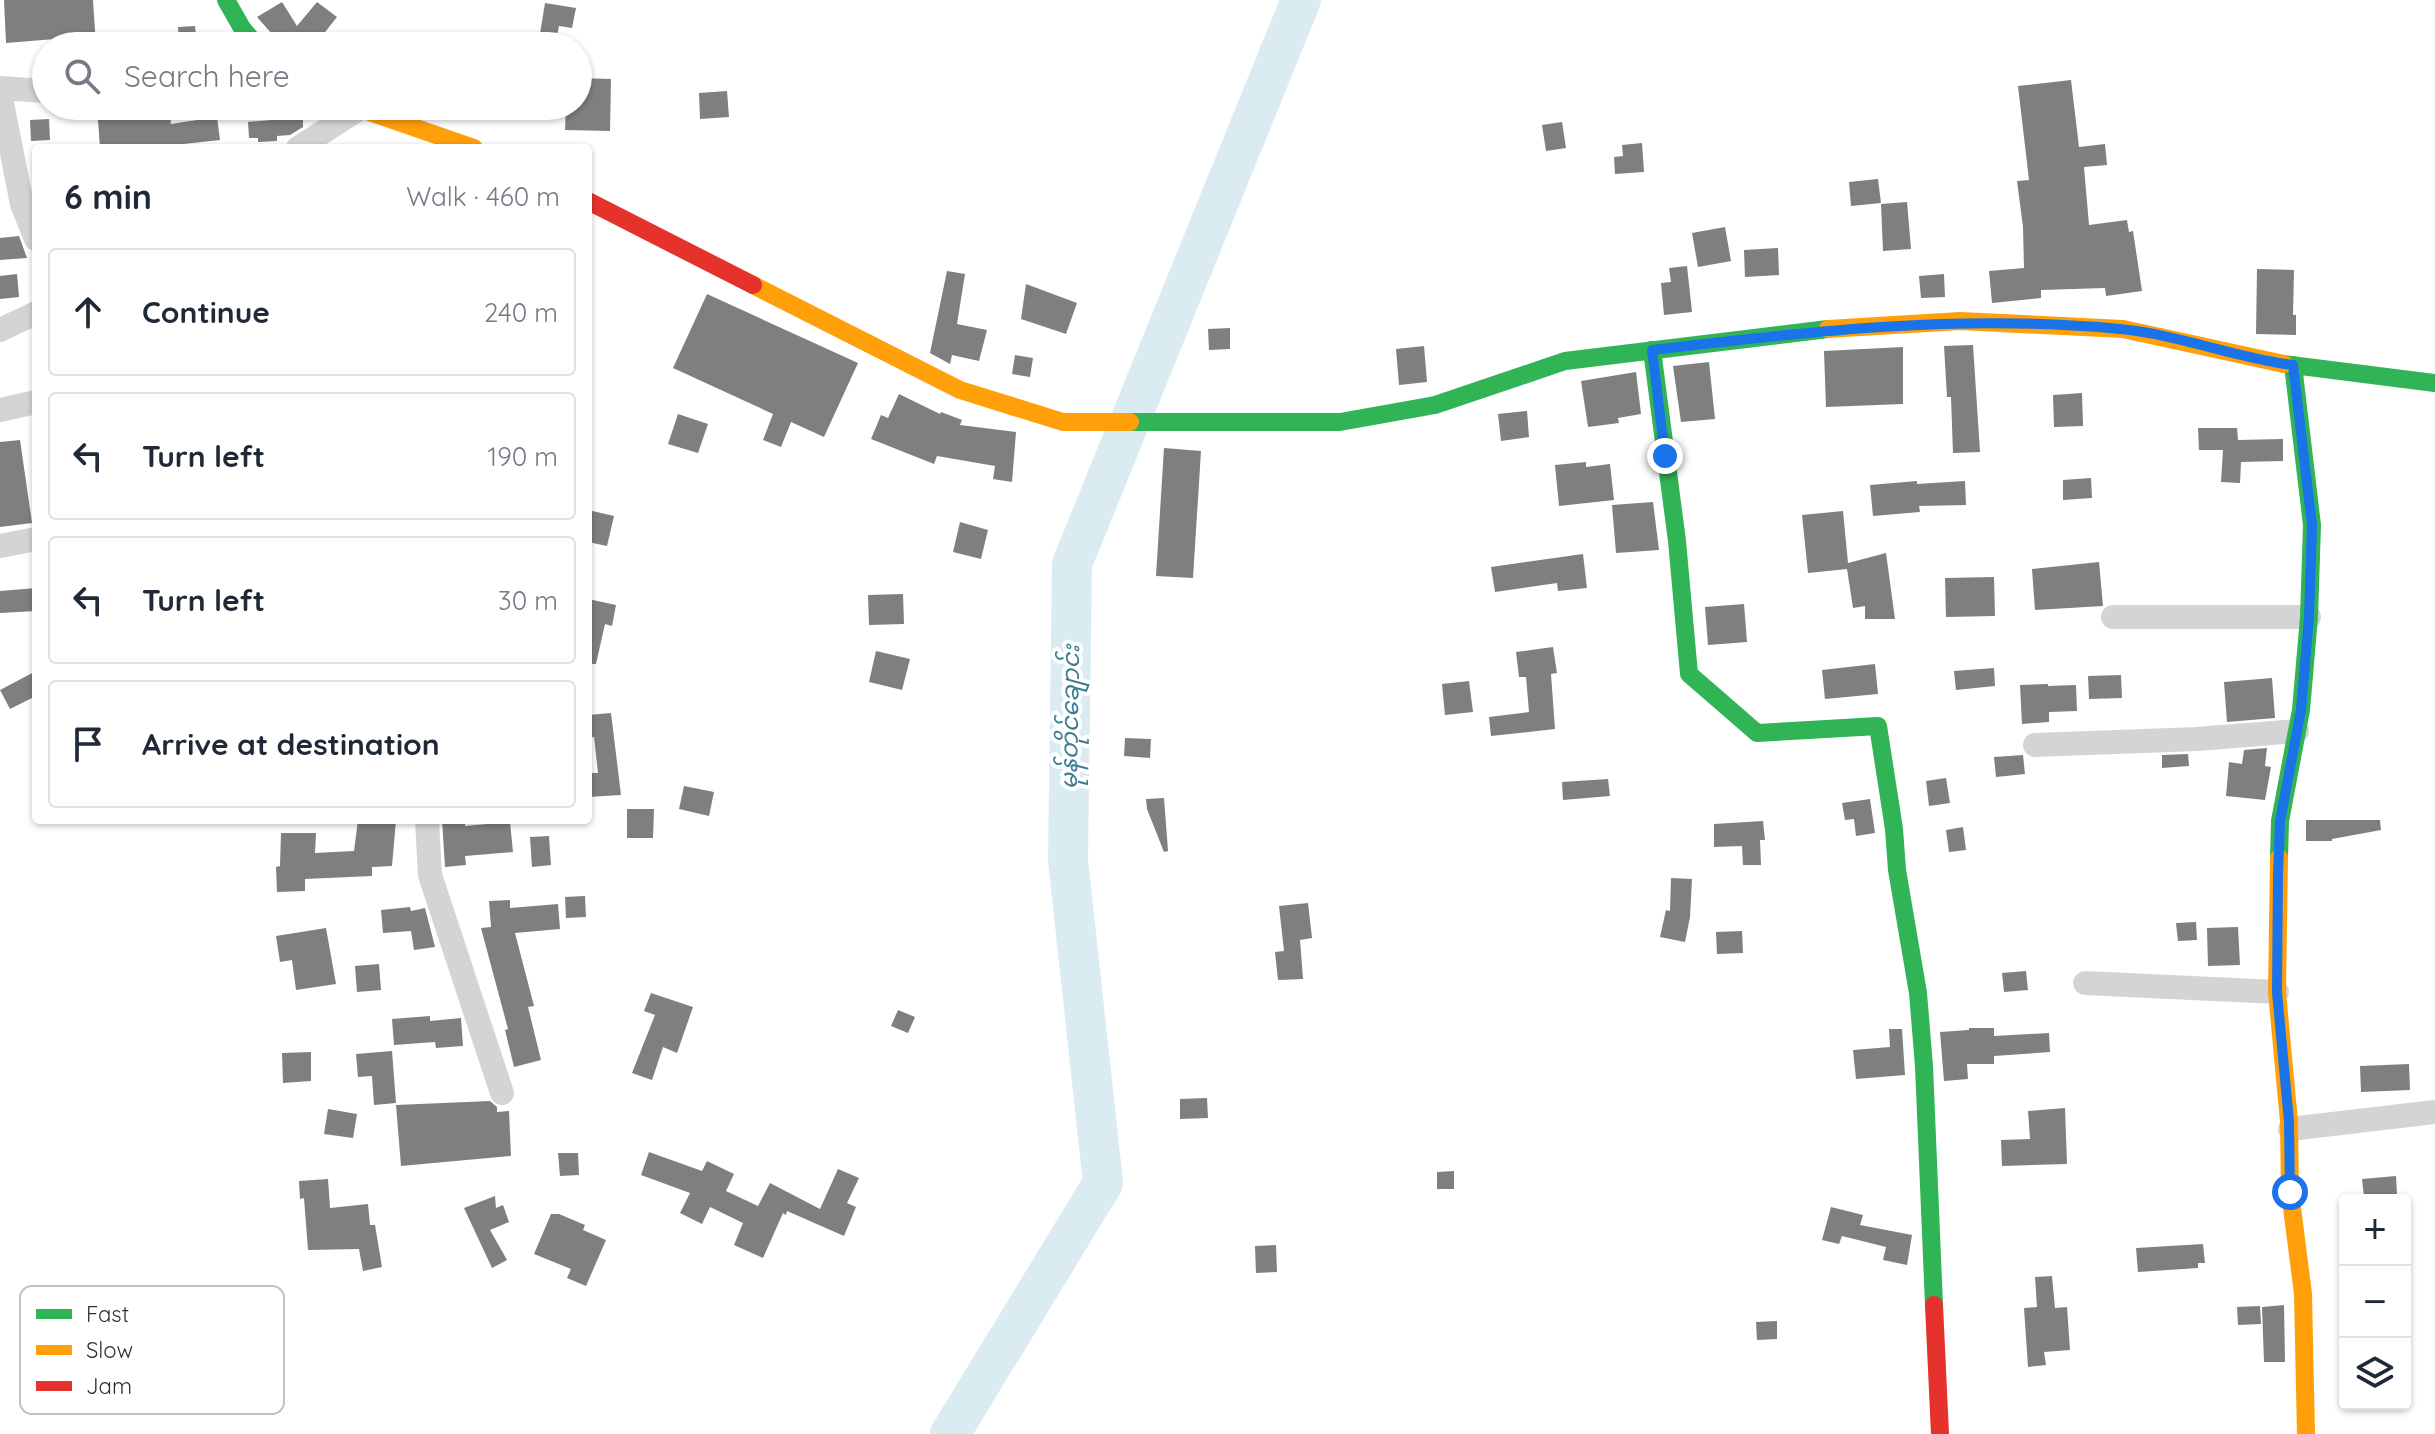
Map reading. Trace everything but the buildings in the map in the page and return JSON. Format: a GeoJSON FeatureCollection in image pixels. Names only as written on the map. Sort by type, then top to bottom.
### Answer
{"type":"FeatureCollection","features":[{"type":"Feature","properties":{"kind":"street"},"geometry":{"type":"LineString","coordinates":[[226,0],[245,32]]}},
{"type":"Feature","properties":{"kind":"street"},"geometry":{"type":"LineString","coordinates":[[32,91],[0,90],[11,204],[32,233]]}},
{"type":"Feature","properties":{"kind":"street"},"geometry":{"type":"LineString","coordinates":[[304,144],[339,120]]}},
{"type":"Feature","properties":{"kind":"street"},"geometry":{"type":"LineString","coordinates":[[391,120],[462,144]]}},
{"type":"Feature","properties":{"kind":"street"},"geometry":{"type":"LineString","coordinates":[[592,203],[960,390],[1063,422],[1340,422],[1435,405],[1565,361],[1803,331],[1960,321],[2123,329],[2293,365],[2435,383]]}},
{"type":"Feature","properties":{"kind":"street"},"geometry":{"type":"LineString","coordinates":[[0,330],[32,315]]}},
{"type":"Feature","properties":{"kind":"street"},"geometry":{"type":"LineString","coordinates":[[1652,350],[1677,541],[1689,674],[1757,733],[1878,726],[1919,1008],[1940,1434]]}},
{"type":"Feature","properties":{"kind":"street"},"geometry":{"type":"LineString","coordinates":[[2293,365],[2312,525],[2309,617],[2297,731],[2280,821],[2277,992],[2290,1129],[2290,1192],[2303,1294],[2306,1434]]}},
{"type":"Feature","properties":{"kind":"street"},"geometry":{"type":"LineString","coordinates":[[0,410],[32,403]]}},
{"type":"Feature","properties":{"kind":"street"},"geometry":{"type":"LineString","coordinates":[[0,546],[32,540]]}},
{"type":"Feature","properties":{"kind":"street"},"geometry":{"type":"LineString","coordinates":[[2113,617],[2309,617]]}},
{"type":"Feature","properties":{"kind":"street"},"geometry":{"type":"LineString","coordinates":[[2035,745],[2197,739],[2297,731]]}},
{"type":"Feature","properties":{"kind":"street"},"geometry":{"type":"LineString","coordinates":[[427,824],[430,875],[502,1093]]}},
{"type":"Feature","properties":{"kind":"street"},"geometry":{"type":"LineString","coordinates":[[2085,983],[2277,992]]}},
{"type":"Feature","properties":{"kind":"street"},"geometry":{"type":"LineString","coordinates":[[2290,1129],[2435,1112]]}},
{"type":"Feature","properties":{"kind":"waterway","name":"မုန်တိုင်ချောင်း"},"geometry":{"type":"LineString","coordinates":[[950,1434],[1103,1183],[1068,860],[1072,564],[1301,0]]}},
{"type":"Feature","properties":{"kind":"traffic: fast"},"geometry":{"type":"LineString","coordinates":[[226,0],[245,32]]}},
{"type":"Feature","properties":{"kind":"traffic: fast"},"geometry":{"type":"LineString","coordinates":[[1130,422],[1340,422],[1435,405],[1565,361],[1828,329]]}},
{"type":"Feature","properties":{"kind":"traffic: fast"},"geometry":{"type":"LineString","coordinates":[[1652,350],[1677,541],[1689,674],[1757,733],[1878,726],[1897,870],[1918,993],[1934,1305]]}},
{"type":"Feature","properties":{"kind":"traffic: fast"},"geometry":{"type":"LineString","coordinates":[[2284,364],[2435,383]]}},
{"type":"Feature","properties":{"kind":"traffic: fast"},"geometry":{"type":"LineString","coordinates":[[2279,858],[2280,821],[2301,710],[2309,617],[2312,525],[2293,365]]}},
{"type":"Feature","properties":{"kind":"traffic: slow"},"geometry":{"type":"LineString","coordinates":[[393,120],[462,144]]}},
{"type":"Feature","properties":{"kind":"traffic: slow"},"geometry":{"type":"LineString","coordinates":[[753,285],[960,390],[1063,422],[1130,422]]}},
{"type":"Feature","properties":{"kind":"traffic: slow"},"geometry":{"type":"LineString","coordinates":[[1828,329],[1960,321],[2123,329],[2284,364]]}},
{"type":"Feature","properties":{"kind":"traffic: slow"},"geometry":{"type":"LineString","coordinates":[[2279,858],[2277,992],[2289,1122],[2290,1192],[2303,1294],[2306,1434]]}},
{"type":"Feature","properties":{"kind":"traffic: jam"},"geometry":{"type":"LineString","coordinates":[[592,203],[753,285]]}},
{"type":"Feature","properties":{"kind":"traffic: jam"},"geometry":{"type":"LineString","coordinates":[[1934,1305],[1940,1434]]}},
{"type":"Feature","properties":{"kind":"route"},"geometry":{"type":"LineString","coordinates":[[1665,456],[1652,350],[1803,331],[1960,321],[2123,329],[2293,365],[2312,525],[2309,617],[2301,710],[2280,821],[2278,875],[2277,992],[2289,1122],[2290,1192]]}}]}
